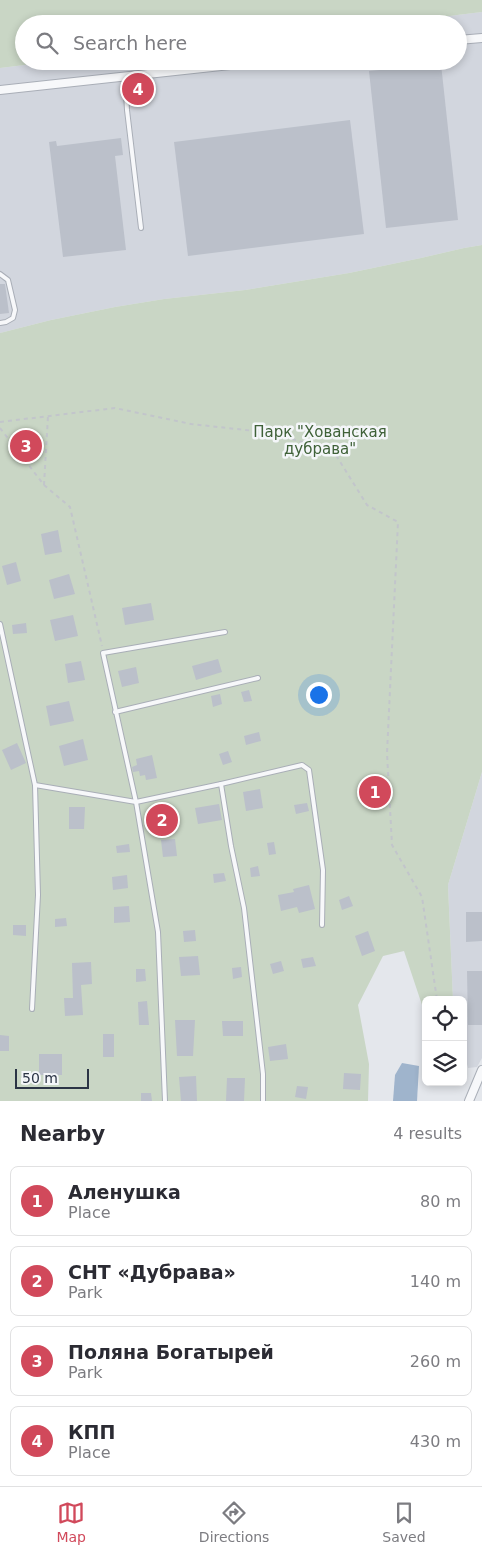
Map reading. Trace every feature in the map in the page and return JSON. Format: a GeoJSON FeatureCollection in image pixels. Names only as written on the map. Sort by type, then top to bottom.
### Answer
{"type":"FeatureCollection","features":[{"type":"Feature","properties":{"kind":"street"},"geometry":{"type":"LineString","coordinates":[[467,39],[482,38]]}},
{"type":"Feature","properties":{"kind":"street"},"geometry":{"type":"LineString","coordinates":[[0,90],[188,70]]}},
{"type":"Feature","properties":{"kind":"street"},"geometry":{"type":"LineString","coordinates":[[469,1101],[482,1070]]}},
{"type":"Feature","properties":{"kind":"lane"},"geometry":{"type":"LineString","coordinates":[[125,77],[141,228]]}},
{"type":"Feature","properties":{"kind":"lane"},"geometry":{"type":"LineString","coordinates":[[0,274],[8,280],[14,310],[13,318],[0,323]]}},
{"type":"Feature","properties":{"kind":"lane"},"geometry":{"type":"LineString","coordinates":[[0,624],[35,785],[38,895],[32,1009]]}},
{"type":"Feature","properties":{"kind":"lane"},"geometry":{"type":"LineString","coordinates":[[165,1101],[158,932],[136,802],[103,653],[226,632]]}},
{"type":"Feature","properties":{"kind":"lane"},"geometry":{"type":"LineString","coordinates":[[115,712],[258,678]]}},
{"type":"Feature","properties":{"kind":"lane"},"geometry":{"type":"LineString","coordinates":[[35,785],[136,802],[302,764],[309,770],[323,870],[322,925]]}},
{"type":"Feature","properties":{"kind":"lane"},"geometry":{"type":"LineString","coordinates":[[221,784],[244,908],[263,1074],[263,1101]]}},
{"type":"Feature","properties":{"kind":"path"},"geometry":{"type":"LineString","coordinates":[[0,422],[114,408],[191,424],[273,433],[334,452],[368,505],[398,522],[387,753],[392,845],[422,897],[436,996]]}},
{"type":"Feature","properties":{"kind":"path"},"geometry":{"type":"LineString","coordinates":[[44,486],[48,416]]}},
{"type":"Feature","properties":{"kind":"path"},"geometry":{"type":"LineString","coordinates":[[0,428],[44,486],[70,507],[103,653]]}},
{"type":"Feature","properties":{"kind":"shaded area"},"geometry":{"type":"Polygon","coordinates":[[[482,12],[482,245],[349,273],[245,290],[164,299],[115,307],[0,333],[0,68],[15,66],[15,70],[467,70],[467,15],[458,15],[482,12]]]}},
{"type":"Feature","properties":{"kind":"shaded area"},"geometry":{"type":"Polygon","coordinates":[[[482,772],[482,1058],[477,1067],[468,1068],[467,1064],[467,996],[453,996],[448,885],[482,772]]]}},
{"type":"Feature","properties":{"kind":"green space"},"geometry":{"type":"Polygon","coordinates":[[[0,0],[482,0],[482,12],[458,15],[15,15],[15,66],[0,68],[0,0]]]}},
{"type":"Feature","properties":{"kind":"green space","name":"Парк \"Хованская дубрава\""},"geometry":{"type":"Polygon","coordinates":[[[482,245],[482,772],[448,885],[453,996],[422,996],[422,1005],[404,951],[383,956],[358,1005],[369,1064],[368,1101],[0,1101],[0,333],[115,307],[164,299],[245,290],[349,273],[482,245]]]}},
{"type":"Feature","properties":{"kind":"water"},"geometry":{"type":"Polygon","coordinates":[[[402,1063],[419,1066],[417,1101],[393,1101],[395,1075],[402,1063]]]}},
{"type":"Feature","properties":{"kind":"building"},"geometry":{"type":"Polygon","coordinates":[[[442,70],[458,220],[386,228],[369,71],[442,70]]]}},
{"type":"Feature","properties":{"kind":"building"},"geometry":{"type":"Polygon","coordinates":[[[350,120],[364,234],[188,256],[174,142],[350,120]]]}},
{"type":"Feature","properties":{"kind":"building"},"geometry":{"type":"Polygon","coordinates":[[[121,138],[123,155],[115,156],[126,250],[63,257],[49,142],[56,141],[57,146],[121,138]]]}},
{"type":"Feature","properties":{"kind":"building"},"geometry":{"type":"Polygon","coordinates":[[[0,284],[5,284],[9,313],[0,314],[0,284]]]}},
{"type":"Feature","properties":{"kind":"building"},"geometry":{"type":"Polygon","coordinates":[[[58,530],[62,552],[45,555],[41,534],[58,530]]]}},
{"type":"Feature","properties":{"kind":"building"},"geometry":{"type":"Polygon","coordinates":[[[16,562],[21,581],[7,585],[2,566],[16,562]]]}},
{"type":"Feature","properties":{"kind":"building"},"geometry":{"type":"Polygon","coordinates":[[[69,574],[75,594],[54,599],[49,580],[69,574]]]}},
{"type":"Feature","properties":{"kind":"building"},"geometry":{"type":"Polygon","coordinates":[[[151,603],[154,620],[125,625],[122,608],[151,603]]]}},
{"type":"Feature","properties":{"kind":"building"},"geometry":{"type":"Polygon","coordinates":[[[73,615],[78,636],[55,641],[50,620],[73,615]]]}},
{"type":"Feature","properties":{"kind":"building"},"geometry":{"type":"Polygon","coordinates":[[[26,623],[27,633],[13,634],[12,625],[26,623]]]}},
{"type":"Feature","properties":{"kind":"building"},"geometry":{"type":"Polygon","coordinates":[[[218,659],[222,672],[196,680],[192,666],[218,659]]]}},
{"type":"Feature","properties":{"kind":"building"},"geometry":{"type":"Polygon","coordinates":[[[81,661],[85,680],[68,683],[65,664],[81,661]]]}},
{"type":"Feature","properties":{"kind":"building"},"geometry":{"type":"Polygon","coordinates":[[[136,667],[139,683],[122,687],[118,671],[136,667]]]}},
{"type":"Feature","properties":{"kind":"building"},"geometry":{"type":"Polygon","coordinates":[[[249,690],[252,701],[244,702],[241,692],[249,690]]]}},
{"type":"Feature","properties":{"kind":"building"},"geometry":{"type":"Polygon","coordinates":[[[220,694],[222,704],[213,707],[211,696],[220,694]]]}},
{"type":"Feature","properties":{"kind":"building"},"geometry":{"type":"Polygon","coordinates":[[[69,701],[74,721],[50,726],[46,706],[69,701]]]}},
{"type":"Feature","properties":{"kind":"building"},"geometry":{"type":"Polygon","coordinates":[[[259,732],[261,741],[246,745],[244,736],[259,732]]]}},
{"type":"Feature","properties":{"kind":"building"},"geometry":{"type":"Polygon","coordinates":[[[83,739],[88,760],[64,766],[59,746],[83,739]]]}},
{"type":"Feature","properties":{"kind":"building"},"geometry":{"type":"Polygon","coordinates":[[[17,743],[26,763],[11,770],[2,750],[17,743]]]}},
{"type":"Feature","properties":{"kind":"building"},"geometry":{"type":"Polygon","coordinates":[[[228,751],[232,762],[223,765],[219,754],[228,751]]]}},
{"type":"Feature","properties":{"kind":"building"},"geometry":{"type":"Polygon","coordinates":[[[152,755],[157,778],[146,780],[145,775],[140,776],[139,771],[133,772],[132,767],[137,765],[136,759],[152,755]]]}},
{"type":"Feature","properties":{"kind":"building"},"geometry":{"type":"Polygon","coordinates":[[[260,789],[263,808],[246,811],[243,792],[260,789]]]}},
{"type":"Feature","properties":{"kind":"building"},"geometry":{"type":"Polygon","coordinates":[[[307,803],[309,811],[296,814],[294,805],[307,803]]]}},
{"type":"Feature","properties":{"kind":"building"},"geometry":{"type":"Polygon","coordinates":[[[219,804],[222,820],[198,824],[195,808],[219,804]]]}},
{"type":"Feature","properties":{"kind":"building"},"geometry":{"type":"Polygon","coordinates":[[[69,807],[85,807],[84,829],[69,829],[69,807]]]}},
{"type":"Feature","properties":{"kind":"building"},"geometry":{"type":"Polygon","coordinates":[[[175,839],[177,856],[163,857],[161,840],[175,839]]]}},
{"type":"Feature","properties":{"kind":"building"},"geometry":{"type":"Polygon","coordinates":[[[274,842],[276,854],[269,855],[267,843],[274,842]]]}},
{"type":"Feature","properties":{"kind":"building"},"geometry":{"type":"Polygon","coordinates":[[[129,844],[130,852],[117,853],[116,846],[129,844]]]}},
{"type":"Feature","properties":{"kind":"building"},"geometry":{"type":"Polygon","coordinates":[[[258,866],[260,876],[251,877],[250,868],[258,866]]]}},
{"type":"Feature","properties":{"kind":"building"},"geometry":{"type":"Polygon","coordinates":[[[224,873],[226,881],[214,883],[213,874],[224,873]]]}},
{"type":"Feature","properties":{"kind":"building"},"geometry":{"type":"Polygon","coordinates":[[[127,875],[128,888],[113,890],[112,877],[127,875]]]}},
{"type":"Feature","properties":{"kind":"building"},"geometry":{"type":"Polygon","coordinates":[[[309,885],[315,909],[299,913],[297,907],[281,911],[278,895],[294,892],[293,889],[309,885]]]}},
{"type":"Feature","properties":{"kind":"building"},"geometry":{"type":"Polygon","coordinates":[[[349,896],[353,906],[342,910],[339,900],[349,896]]]}},
{"type":"Feature","properties":{"kind":"building"},"geometry":{"type":"Polygon","coordinates":[[[129,906],[130,922],[114,923],[114,907],[129,906]]]}},
{"type":"Feature","properties":{"kind":"building"},"geometry":{"type":"Polygon","coordinates":[[[466,912],[482,912],[482,941],[466,942],[466,912]]]}},
{"type":"Feature","properties":{"kind":"building"},"geometry":{"type":"Polygon","coordinates":[[[66,918],[67,926],[55,927],[55,919],[66,918]]]}},
{"type":"Feature","properties":{"kind":"building"},"geometry":{"type":"Polygon","coordinates":[[[13,925],[26,925],[26,936],[13,935],[13,925]]]}},
{"type":"Feature","properties":{"kind":"building"},"geometry":{"type":"Polygon","coordinates":[[[195,930],[196,941],[184,942],[183,931],[195,930]]]}},
{"type":"Feature","properties":{"kind":"building"},"geometry":{"type":"Polygon","coordinates":[[[368,931],[375,951],[362,956],[355,936],[368,931]]]}},
{"type":"Feature","properties":{"kind":"building"},"geometry":{"type":"Polygon","coordinates":[[[198,956],[200,975],[181,976],[179,957],[198,956]]]}},
{"type":"Feature","properties":{"kind":"building"},"geometry":{"type":"Polygon","coordinates":[[[313,957],[316,966],[303,968],[301,959],[313,957]]]}},
{"type":"Feature","properties":{"kind":"building"},"geometry":{"type":"Polygon","coordinates":[[[281,961],[284,971],[273,974],[270,964],[281,961]]]}},
{"type":"Feature","properties":{"kind":"building"},"geometry":{"type":"Polygon","coordinates":[[[91,962],[92,984],[81,985],[83,1015],[65,1016],[64,998],[73,998],[72,963],[91,962]]]}},
{"type":"Feature","properties":{"kind":"building"},"geometry":{"type":"Polygon","coordinates":[[[241,967],[242,977],[233,979],[232,968],[241,967]]]}},
{"type":"Feature","properties":{"kind":"building"},"geometry":{"type":"Polygon","coordinates":[[[136,969],[145,969],[146,981],[136,982],[136,969]]]}},
{"type":"Feature","properties":{"kind":"building"},"geometry":{"type":"Polygon","coordinates":[[[467,971],[482,971],[482,1025],[468,1025],[467,971]]]}},
{"type":"Feature","properties":{"kind":"building"},"geometry":{"type":"Polygon","coordinates":[[[147,1001],[149,1025],[139,1025],[138,1002],[147,1001]]]}},
{"type":"Feature","properties":{"kind":"building"},"geometry":{"type":"Polygon","coordinates":[[[175,1020],[195,1020],[193,1056],[177,1056],[175,1020]]]}},
{"type":"Feature","properties":{"kind":"building"},"geometry":{"type":"Polygon","coordinates":[[[222,1021],[243,1021],[243,1036],[223,1036],[222,1021]]]}},
{"type":"Feature","properties":{"kind":"building"},"geometry":{"type":"Polygon","coordinates":[[[103,1034],[114,1034],[114,1057],[103,1057],[103,1034]]]}},
{"type":"Feature","properties":{"kind":"building"},"geometry":{"type":"Polygon","coordinates":[[[0,1035],[9,1036],[9,1051],[0,1051],[0,1035]]]}},
{"type":"Feature","properties":{"kind":"building"},"geometry":{"type":"Polygon","coordinates":[[[286,1044],[288,1059],[270,1061],[268,1047],[286,1044]]]}},
{"type":"Feature","properties":{"kind":"building"},"geometry":{"type":"Polygon","coordinates":[[[39,1054],[62,1054],[62,1075],[39,1075],[39,1054]]]}},
{"type":"Feature","properties":{"kind":"building"},"geometry":{"type":"Polygon","coordinates":[[[344,1073],[361,1074],[360,1090],[343,1089],[344,1073]]]}},
{"type":"Feature","properties":{"kind":"building"},"geometry":{"type":"Polygon","coordinates":[[[196,1076],[197,1101],[181,1101],[179,1077],[196,1076]]]}},
{"type":"Feature","properties":{"kind":"building"},"geometry":{"type":"Polygon","coordinates":[[[227,1078],[245,1078],[244,1101],[226,1101],[227,1078]]]}},
{"type":"Feature","properties":{"kind":"building"},"geometry":{"type":"Polygon","coordinates":[[[297,1086],[308,1087],[306,1099],[295,1097],[297,1086]]]}},
{"type":"Feature","properties":{"kind":"building"},"geometry":{"type":"Polygon","coordinates":[[[141,1093],[151,1093],[152,1101],[141,1101],[141,1093]]]}},
{"type":"Feature","properties":{"kind":"place","name":"КПП"},"geometry":{"type":"Point","coordinates":[138,89]}},
{"type":"Feature","properties":{"kind":"place","name":"Поляна Богатырей"},"geometry":{"type":"Point","coordinates":[26,446]}},
{"type":"Feature","properties":{"kind":"place","name":"Аленушка"},"geometry":{"type":"Point","coordinates":[375,792]}},
{"type":"Feature","properties":{"kind":"place","name":"СНТ «Дубрава»"},"geometry":{"type":"Point","coordinates":[162,820]}}]}
